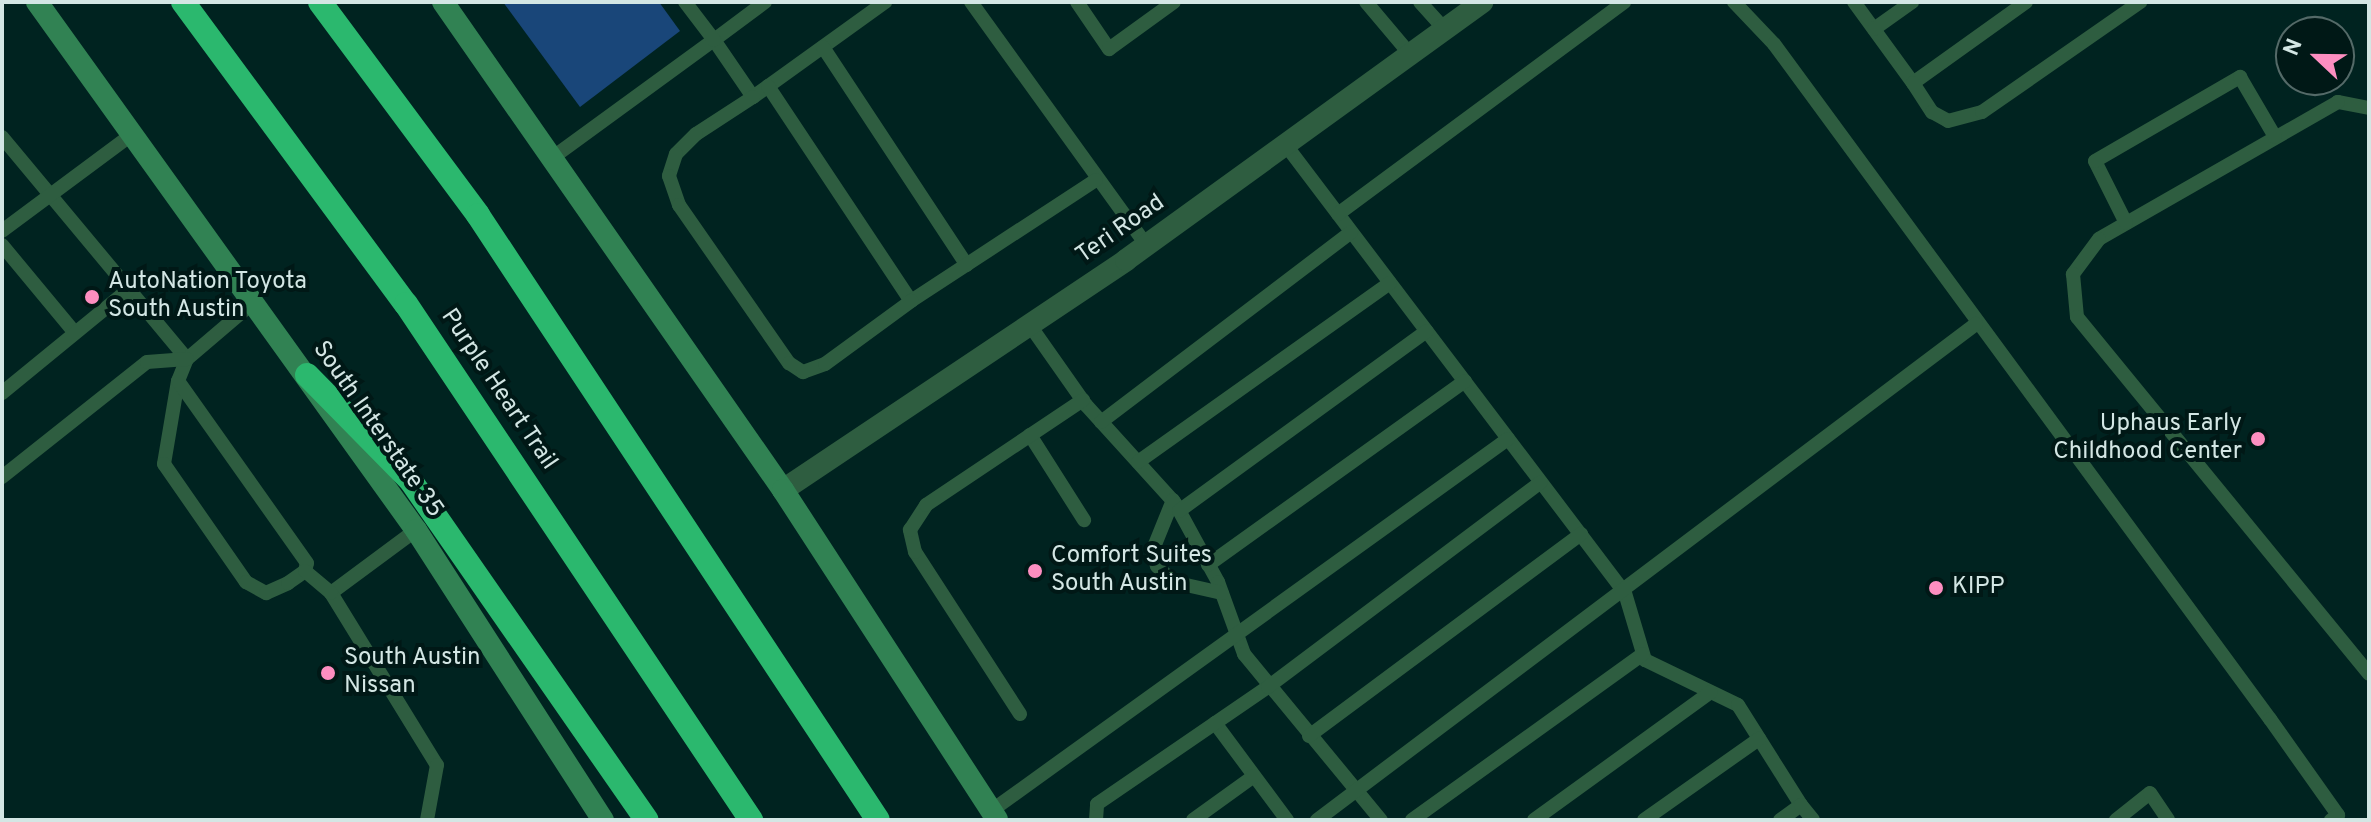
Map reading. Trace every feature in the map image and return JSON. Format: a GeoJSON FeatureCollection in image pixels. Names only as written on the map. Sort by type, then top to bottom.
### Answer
{"type":"FeatureCollection","features":[{"type":"Feature","properties":{"kind":"highway","name":"Purple Heart Trail"},"geometry":{"type":"LineString","coordinates":[[183,2],[406,304],[751,820]]}},
{"type":"Feature","properties":{"kind":"highway"},"geometry":{"type":"LineString","coordinates":[[320,2],[487,228],[878,820]]}},
{"type":"Feature","properties":{"kind":"highway"},"geometry":{"type":"LineString","coordinates":[[307,375],[411,481],[647,820]]}},
{"type":"Feature","properties":{"kind":"main road","name":"South Interstate 35"},"geometry":{"type":"LineString","coordinates":[[37,2],[255,301],[416,530],[603,820]]}},
{"type":"Feature","properties":{"kind":"main road"},"geometry":{"type":"LineString","coordinates":[[443,2],[783,490],[994,815]]}},
{"type":"Feature","properties":{"kind":"street","name":"Teri Road"},"geometry":{"type":"LineString","coordinates":[[783,490],[1146,245],[1482,2]]}},
{"type":"Feature","properties":{"kind":"lane"},"geometry":{"type":"LineString","coordinates":[[685,2],[753,97]]}},
{"type":"Feature","properties":{"kind":"lane"},"geometry":{"type":"LineString","coordinates":[[552,158],[764,2]]}},
{"type":"Feature","properties":{"kind":"lane"},"geometry":{"type":"LineString","coordinates":[[885,2],[696,134],[676,154],[669,176],[679,205],[789,363],[803,372],[825,364],[911,301],[1096,180]]}},
{"type":"Feature","properties":{"kind":"lane"},"geometry":{"type":"LineString","coordinates":[[971,2],[1096,180],[1146,245]]}},
{"type":"Feature","properties":{"kind":"lane"},"geometry":{"type":"LineString","coordinates":[[1077,2],[1109,49],[1174,2]]}},
{"type":"Feature","properties":{"kind":"lane"},"geometry":{"type":"LineString","coordinates":[[1366,2],[1410,54]]}},
{"type":"Feature","properties":{"kind":"lane"},"geometry":{"type":"LineString","coordinates":[[1420,2],[1444,29]]}},
{"type":"Feature","properties":{"kind":"lane"},"geometry":{"type":"LineString","coordinates":[[1338,214],[1624,2]]}},
{"type":"Feature","properties":{"kind":"lane"},"geometry":{"type":"LineString","coordinates":[[1734,2],[1774,44],[1976,324],[2270,719],[2338,815],[2331,820]]}},
{"type":"Feature","properties":{"kind":"lane"},"geometry":{"type":"LineString","coordinates":[[1854,2],[1932,112],[1948,121],[1982,112],[2140,2]]}},
{"type":"Feature","properties":{"kind":"lane"},"geometry":{"type":"LineString","coordinates":[[1874,29],[1912,2]]}},
{"type":"Feature","properties":{"kind":"lane"},"geometry":{"type":"LineString","coordinates":[[1913,83],[2026,2]]}},
{"type":"Feature","properties":{"kind":"lane"},"geometry":{"type":"LineString","coordinates":[[823,47],[967,265]]}},
{"type":"Feature","properties":{"kind":"lane"},"geometry":{"type":"LineString","coordinates":[[2126,223],[2095,161],[2240,77],[2275,137]]}},
{"type":"Feature","properties":{"kind":"lane"},"geometry":{"type":"LineString","coordinates":[[768,86],[911,301]]}},
{"type":"Feature","properties":{"kind":"lane"},"geometry":{"type":"LineString","coordinates":[[2369,108],[2338,102],[2275,137],[2099,239],[2073,274],[2077,317],[2369,674]]}},
{"type":"Feature","properties":{"kind":"lane"},"geometry":{"type":"LineString","coordinates":[[2,231],[55,196],[134,133]]}},
{"type":"Feature","properties":{"kind":"lane"},"geometry":{"type":"LineString","coordinates":[[2,137],[55,196],[187,359]]}},
{"type":"Feature","properties":{"kind":"lane"},"geometry":{"type":"LineString","coordinates":[[1285,144],[1622,588],[1645,660],[1738,705],[1813,820]]}},
{"type":"Feature","properties":{"kind":"lane"},"geometry":{"type":"LineString","coordinates":[[1101,422],[1351,232]]}},
{"type":"Feature","properties":{"kind":"lane"},"geometry":{"type":"LineString","coordinates":[[2,245],[75,333]]}},
{"type":"Feature","properties":{"kind":"lane"},"geometry":{"type":"LineString","coordinates":[[1138,462],[1390,283]]}},
{"type":"Feature","properties":{"kind":"lane"},"geometry":{"type":"LineString","coordinates":[[2,393],[129,289]]}},
{"type":"Feature","properties":{"kind":"lane"},"geometry":{"type":"LineString","coordinates":[[178,381],[307,563],[305,571],[266,593],[257,591],[168,472],[164,447],[178,381],[187,359],[255,301]]}},
{"type":"Feature","properties":{"kind":"lane"},"geometry":{"type":"LineString","coordinates":[[1029,324],[1083,400],[1176,506],[1222,593],[1244,654],[1268,687],[1381,820]]}},
{"type":"Feature","properties":{"kind":"lane"},"geometry":{"type":"LineString","coordinates":[[1317,820],[1976,324]]}},
{"type":"Feature","properties":{"kind":"lane"},"geometry":{"type":"LineString","coordinates":[[1222,593],[1173,582],[1157,566],[1152,552],[1176,506],[1427,331]]}},
{"type":"Feature","properties":{"kind":"lane"},"geometry":{"type":"LineString","coordinates":[[2,477],[147,362],[187,359]]}},
{"type":"Feature","properties":{"kind":"lane"},"geometry":{"type":"LineString","coordinates":[[1208,565],[1465,381]]}},
{"type":"Feature","properties":{"kind":"lane"},"geometry":{"type":"LineString","coordinates":[[1020,714],[915,552],[910,530],[926,505],[1083,400]]}},
{"type":"Feature","properties":{"kind":"lane"},"geometry":{"type":"LineString","coordinates":[[1030,435],[1084,520]]}},
{"type":"Feature","properties":{"kind":"lane"},"geometry":{"type":"LineString","coordinates":[[994,815],[1237,631],[1508,439]]}},
{"type":"Feature","properties":{"kind":"lane"},"geometry":{"type":"LineString","coordinates":[[1096,820],[1097,804],[1268,687],[1541,482]]}},
{"type":"Feature","properties":{"kind":"lane"},"geometry":{"type":"LineString","coordinates":[[331,593],[416,530]]}},
{"type":"Feature","properties":{"kind":"lane"},"geometry":{"type":"LineString","coordinates":[[1309,736],[1581,534]]}},
{"type":"Feature","properties":{"kind":"lane"},"geometry":{"type":"LineString","coordinates":[[305,571],[331,593],[437,765],[427,820]]}},
{"type":"Feature","properties":{"kind":"lane"},"geometry":{"type":"LineString","coordinates":[[1412,820],[1643,654]]}},
{"type":"Feature","properties":{"kind":"lane"},"geometry":{"type":"LineString","coordinates":[[1534,820],[1711,692]]}},
{"type":"Feature","properties":{"kind":"lane"},"geometry":{"type":"LineString","coordinates":[[1215,723],[1287,820]]}},
{"type":"Feature","properties":{"kind":"lane"},"geometry":{"type":"LineString","coordinates":[[1644,820],[1759,739]]}},
{"type":"Feature","properties":{"kind":"lane"},"geometry":{"type":"LineString","coordinates":[[1193,820],[1254,776]]}},
{"type":"Feature","properties":{"kind":"lane"},"geometry":{"type":"LineString","coordinates":[[2116,820],[2150,793],[2168,820]]}},
{"type":"Feature","properties":{"kind":"lane"},"geometry":{"type":"LineString","coordinates":[[1780,820],[1801,805]]}},
{"type":"Feature","properties":{"kind":"water"},"geometry":{"type":"Polygon","coordinates":[[[503,2],[659,2],[680,31],[580,107],[503,2]]]}},
{"type":"Feature","properties":{"kind":"place","name":"AutoNation Toyota South Austin"},"geometry":{"type":"Point","coordinates":[92,297]}},
{"type":"Feature","properties":{"kind":"place","name":"Uphaus Early Childhood Center"},"geometry":{"type":"Point","coordinates":[2258,439]}},
{"type":"Feature","properties":{"kind":"place","name":"Comfort Suites South Austin"},"geometry":{"type":"Point","coordinates":[1035,571]}},
{"type":"Feature","properties":{"kind":"place","name":"KIPP"},"geometry":{"type":"Point","coordinates":[1936,588]}},
{"type":"Feature","properties":{"kind":"place","name":"South Austin Nissan"},"geometry":{"type":"Point","coordinates":[328,673]}}]}
